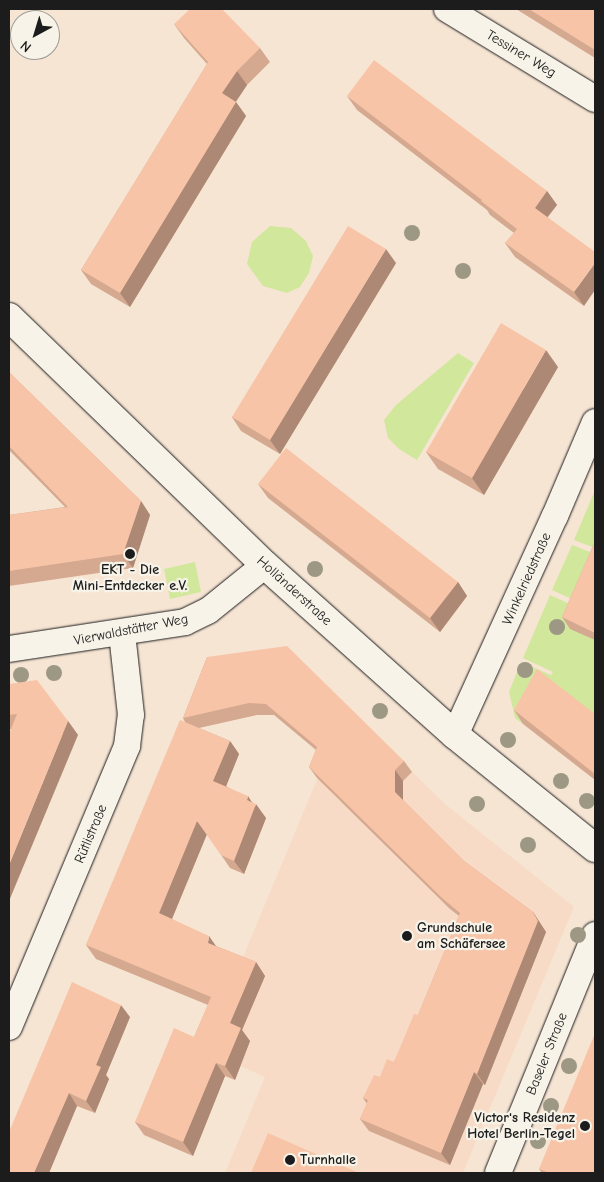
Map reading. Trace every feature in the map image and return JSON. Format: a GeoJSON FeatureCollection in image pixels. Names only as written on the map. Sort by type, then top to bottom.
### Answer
{"type":"FeatureCollection","features":[{"type":"Feature","properties":{"kind":"street","name":"Tessiner Weg"},"geometry":{"type":"LineString","coordinates":[[447,9],[595,99]]}},
{"type":"Feature","properties":{"kind":"street","name":"Holländerstraße"},"geometry":{"type":"LineString","coordinates":[[9,317],[265,566],[456,734],[595,848]]}},
{"type":"Feature","properties":{"kind":"street","name":"Winkelriedstraße"},"geometry":{"type":"LineString","coordinates":[[456,734],[540,551],[595,422]]}},
{"type":"Feature","properties":{"kind":"street","name":"Vierwaldstätter Weg"},"geometry":{"type":"LineString","coordinates":[[9,650],[185,622],[195,618],[236,590],[265,566]]}},
{"type":"Feature","properties":{"kind":"street","name":"Rütlistraße"},"geometry":{"type":"LineString","coordinates":[[9,1027],[127,746],[131,715],[122,633]]}},
{"type":"Feature","properties":{"kind":"street","name":"Baseler Straße"},"geometry":{"type":"LineString","coordinates":[[498,1173],[595,935]]}},
{"type":"Feature","properties":{"kind":"shaded area","name":"Grundschule am Schäfersee"},"geometry":{"type":"Polygon","coordinates":[[[347,708],[445,804],[574,907],[463,1173],[225,1173],[265,1077],[204,1050],[347,708]]]}},
{"type":"Feature","properties":{"kind":"green space"},"geometry":{"type":"Polygon","coordinates":[[[270,226],[291,228],[306,241],[313,256],[309,273],[300,287],[287,293],[263,286],[247,264],[252,242],[270,226]]]}},
{"type":"Feature","properties":{"kind":"green space"},"geometry":{"type":"Polygon","coordinates":[[[458,353],[474,363],[417,460],[399,449],[388,438],[384,420],[396,405],[458,353]]]}},
{"type":"Feature","properties":{"kind":"green space"},"geometry":{"type":"Polygon","coordinates":[[[595,490],[595,548],[574,540],[595,490]]]}},
{"type":"Feature","properties":{"kind":"green space"},"geometry":{"type":"Polygon","coordinates":[[[572,545],[595,554],[576,601],[552,590],[572,545]]]}},
{"type":"Feature","properties":{"kind":"green space"},"geometry":{"type":"Polygon","coordinates":[[[195,562],[201,592],[170,599],[164,569],[195,562]]]}},
{"type":"Feature","properties":{"kind":"green space"},"geometry":{"type":"Polygon","coordinates":[[[550,595],[579,608],[595,640],[595,720],[547,683],[523,724],[515,718],[509,692],[521,662],[551,675],[553,672],[523,658],[550,595]]]}},
{"type":"Feature","properties":{"kind":"building"},"geometry":{"type":"Polygon","coordinates":[[[190,9],[222,9],[260,48],[237,71],[222,93],[236,102],[120,293],[81,270],[208,62],[174,24],[190,9]]]}},
{"type":"Feature","properties":{"kind":"building"},"geometry":{"type":"Polygon","coordinates":[[[529,9],[595,9],[595,50],[529,9]]]}},
{"type":"Feature","properties":{"kind":"building"},"geometry":{"type":"Polygon","coordinates":[[[374,60],[547,191],[535,208],[595,252],[595,263],[574,292],[505,243],[517,229],[347,96],[374,60]]]}},
{"type":"Feature","properties":{"kind":"building"},"geometry":{"type":"Polygon","coordinates":[[[348,226],[386,249],[270,440],[232,417],[348,226]]]}},
{"type":"Feature","properties":{"kind":"building"},"geometry":{"type":"Polygon","coordinates":[[[501,323],[546,350],[472,478],[426,452],[501,323]]]}},
{"type":"Feature","properties":{"kind":"building"},"geometry":{"type":"Polygon","coordinates":[[[9,372],[141,501],[123,554],[9,571],[9,515],[68,507],[9,446],[9,372]]]}},
{"type":"Feature","properties":{"kind":"building"},"geometry":{"type":"Polygon","coordinates":[[[286,448],[458,582],[430,618],[258,484],[286,448]]]}},
{"type":"Feature","properties":{"kind":"building"},"geometry":{"type":"Polygon","coordinates":[[[595,541],[595,633],[562,617],[595,541]]]}},
{"type":"Feature","properties":{"kind":"building"},"geometry":{"type":"Polygon","coordinates":[[[287,646],[404,761],[395,770],[395,792],[464,861],[533,912],[538,921],[477,1074],[474,1072],[441,1153],[360,1119],[368,1100],[363,1098],[374,1075],[380,1077],[387,1059],[394,1062],[414,1014],[418,1015],[460,913],[442,898],[309,767],[317,747],[266,704],[249,703],[183,718],[207,657],[287,646]]]}},
{"type":"Feature","properties":{"kind":"building"},"geometry":{"type":"Polygon","coordinates":[[[537,669],[595,714],[595,774],[514,710],[537,669]]]}},
{"type":"Feature","properties":{"kind":"building"},"geometry":{"type":"Polygon","coordinates":[[[37,680],[68,721],[9,865],[9,734],[17,714],[9,715],[9,684],[37,680]]]}},
{"type":"Feature","properties":{"kind":"building"},"geometry":{"type":"Polygon","coordinates":[[[180,720],[230,741],[213,781],[248,796],[247,800],[256,804],[234,861],[221,855],[197,821],[159,913],[209,936],[208,943],[256,962],[230,1023],[241,1028],[225,1066],[216,1063],[183,1142],[135,1122],[174,1028],[194,1037],[211,997],[86,945],[180,720]]]}},
{"type":"Feature","properties":{"kind":"building"},"geometry":{"type":"Polygon","coordinates":[[[72,982],[121,1005],[96,1065],[101,1067],[86,1101],[69,1093],[34,1173],[9,1173],[9,1132],[72,982]]]}},
{"type":"Feature","properties":{"kind":"building"},"geometry":{"type":"Polygon","coordinates":[[[595,1033],[595,1173],[549,1173],[539,1169],[595,1033]]]}},
{"type":"Feature","properties":{"kind":"building"},"geometry":{"type":"Polygon","coordinates":[[[268,1133],[359,1173],[251,1173],[268,1133]]]}},
{"type":"Feature","properties":{"kind":"place","name":"EKT - Die Mini-Entdecker e.V."},"geometry":{"type":"Point","coordinates":[130,554]}},
{"type":"Feature","properties":{"kind":"place","name":"Grundschule am Schäfersee"},"geometry":{"type":"Point","coordinates":[407,936]}},
{"type":"Feature","properties":{"kind":"place","name":"Victor's Residenz Hotel Berlin-Tegel"},"geometry":{"type":"Point","coordinates":[585,1126]}},
{"type":"Feature","properties":{"kind":"place","name":"Turnhalle"},"geometry":{"type":"Point","coordinates":[290,1160]}}]}
